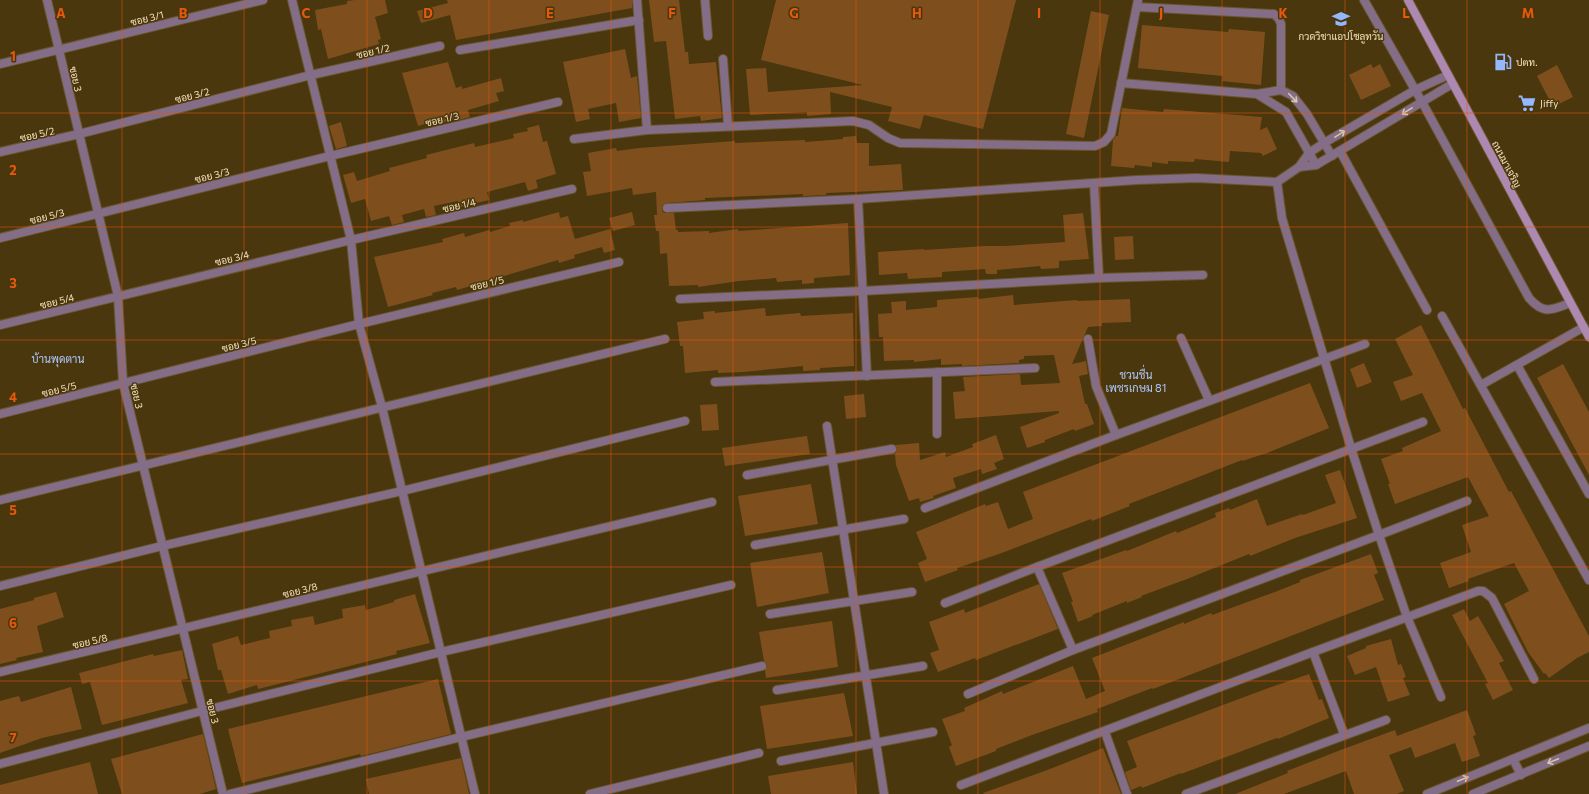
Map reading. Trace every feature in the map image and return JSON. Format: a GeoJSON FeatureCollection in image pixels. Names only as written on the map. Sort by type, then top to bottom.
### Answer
{"type":"FeatureCollection","features":[{"type":"Feature","properties":{"kind":"main road","name":"ถนนมาเจริญ"},"geometry":{"type":"LineString","coordinates":[[1408,0],[1589,337]]}},
{"type":"Feature","properties":{"kind":"street","name":"ซอย 3"},"geometry":{"type":"LineString","coordinates":[[47,0],[118,296],[123,383],[223,794]]}},
{"type":"Feature","properties":{"kind":"street","name":"ซอย 3/1"},"geometry":{"type":"LineString","coordinates":[[0,64],[263,0]]}},
{"type":"Feature","properties":{"kind":"street"},"geometry":{"type":"LineString","coordinates":[[292,0],[351,240],[359,324],[382,407],[475,794]]}},
{"type":"Feature","properties":{"kind":"street"},"geometry":{"type":"LineString","coordinates":[[637,0],[647,130]]}},
{"type":"Feature","properties":{"kind":"street"},"geometry":{"type":"LineString","coordinates":[[705,0],[708,36]]}},
{"type":"Feature","properties":{"kind":"street"},"geometry":{"type":"LineString","coordinates":[[1364,0],[1422,102],[1529,298],[1543,310],[1551,310],[1570,303]]}},
{"type":"Feature","properties":{"kind":"street"},"geometry":{"type":"LineString","coordinates":[[574,139],[647,130],[853,121],[869,125],[888,138],[900,143],[1095,146],[1104,142],[1111,134],[1138,3],[1274,14],[1279,19],[1281,24],[1281,90]]}},
{"type":"Feature","properties":{"kind":"street"},"geometry":{"type":"LineString","coordinates":[[460,50],[639,20]]}},
{"type":"Feature","properties":{"kind":"street","name":"ซอย 1/2"},"geometry":{"type":"LineString","coordinates":[[310,75],[440,46]]}},
{"type":"Feature","properties":{"kind":"street"},"geometry":{"type":"LineString","coordinates":[[723,59],[728,126]]}},
{"type":"Feature","properties":{"kind":"street","name":"ซอย 3/2"},"geometry":{"type":"LineString","coordinates":[[79,134],[310,75]]}},
{"type":"Feature","properties":{"kind":"street"},"geometry":{"type":"LineString","coordinates":[[667,208],[858,199],[1094,183],[1196,178],[1277,182],[1299,166],[1309,153],[1324,143],[1415,90],[1448,75]]}},
{"type":"Feature","properties":{"kind":"street"},"geometry":{"type":"LineString","coordinates":[[1121,83],[1257,94],[1281,90],[1293,96],[1307,114],[1332,156]]}},
{"type":"Feature","properties":{"kind":"street"},"geometry":{"type":"LineString","coordinates":[[1299,166],[1316,166],[1452,84]]}},
{"type":"Feature","properties":{"kind":"street"},"geometry":{"type":"LineString","coordinates":[[1257,94],[1286,112],[1316,166]]}},
{"type":"Feature","properties":{"kind":"street","name":"ซอย 1/3"},"geometry":{"type":"LineString","coordinates":[[330,156],[558,102]]}},
{"type":"Feature","properties":{"kind":"street","name":"ซอย 5/2"},"geometry":{"type":"LineString","coordinates":[[0,152],[79,134]]}},
{"type":"Feature","properties":{"kind":"street"},"geometry":{"type":"LineString","coordinates":[[1340,151],[1428,310]]}},
{"type":"Feature","properties":{"kind":"street","name":"ซอย 3/3"},"geometry":{"type":"LineString","coordinates":[[98,214],[330,156]]}},
{"type":"Feature","properties":{"kind":"street"},"geometry":{"type":"LineString","coordinates":[[1277,182],[1282,218],[1351,448],[1407,617],[1441,697]]}},
{"type":"Feature","properties":{"kind":"street"},"geometry":{"type":"LineString","coordinates":[[1094,183],[1099,278]]}},
{"type":"Feature","properties":{"kind":"street","name":"ซอย 1/4"},"geometry":{"type":"LineString","coordinates":[[351,240],[572,190]]}},
{"type":"Feature","properties":{"kind":"street"},"geometry":{"type":"LineString","coordinates":[[858,199],[867,376]]}},
{"type":"Feature","properties":{"kind":"street","name":"ซอย 5/3"},"geometry":{"type":"LineString","coordinates":[[0,238],[98,214]]}},
{"type":"Feature","properties":{"kind":"street","name":"ซอย 3/4"},"geometry":{"type":"LineString","coordinates":[[118,296],[351,240]]}},
{"type":"Feature","properties":{"kind":"street","name":"ซอย 1/5"},"geometry":{"type":"LineString","coordinates":[[359,324],[619,262]]}},
{"type":"Feature","properties":{"kind":"street"},"geometry":{"type":"LineString","coordinates":[[680,299],[1099,278],[1202,275]]}},
{"type":"Feature","properties":{"kind":"street","name":"ซอย 5/4"},"geometry":{"type":"LineString","coordinates":[[0,325],[118,296]]}},
{"type":"Feature","properties":{"kind":"street"},"geometry":{"type":"LineString","coordinates":[[1442,316],[1589,580]]}},
{"type":"Feature","properties":{"kind":"street","name":"ซอย 3/5"},"geometry":{"type":"LineString","coordinates":[[123,383],[359,324]]}},
{"type":"Feature","properties":{"kind":"street"},"geometry":{"type":"LineString","coordinates":[[1481,385],[1584,327]]}},
{"type":"Feature","properties":{"kind":"street"},"geometry":{"type":"LineString","coordinates":[[1181,338],[1209,400]]}},
{"type":"Feature","properties":{"kind":"street"},"geometry":{"type":"LineString","coordinates":[[0,500],[144,467],[382,407],[666,339]]}},
{"type":"Feature","properties":{"kind":"street"},"geometry":{"type":"LineString","coordinates":[[1088,339],[1096,386],[1116,435]]}},
{"type":"Feature","properties":{"kind":"street"},"geometry":{"type":"LineString","coordinates":[[925,508],[1209,400],[1365,344]]}},
{"type":"Feature","properties":{"kind":"street"},"geometry":{"type":"LineString","coordinates":[[1517,364],[1589,494]]}},
{"type":"Feature","properties":{"kind":"street"},"geometry":{"type":"LineString","coordinates":[[715,382],[1034,368]]}},
{"type":"Feature","properties":{"kind":"street"},"geometry":{"type":"LineString","coordinates":[[937,372],[937,434]]}},
{"type":"Feature","properties":{"kind":"street","name":"ซอย 5/5"},"geometry":{"type":"LineString","coordinates":[[0,414],[123,383]]}},
{"type":"Feature","properties":{"kind":"street"},"geometry":{"type":"LineString","coordinates":[[0,586],[162,546],[402,491],[685,421]]}},
{"type":"Feature","properties":{"kind":"street"},"geometry":{"type":"LineString","coordinates":[[945,603],[1423,422]]}},
{"type":"Feature","properties":{"kind":"street"},"geometry":{"type":"LineString","coordinates":[[827,426],[884,794]]}},
{"type":"Feature","properties":{"kind":"street"},"geometry":{"type":"LineString","coordinates":[[747,475],[892,449]]}},
{"type":"Feature","properties":{"kind":"street"},"geometry":{"type":"LineString","coordinates":[[968,694],[1073,650],[1467,501]]}},
{"type":"Feature","properties":{"kind":"street","name":"ซอย 3/8"},"geometry":{"type":"LineString","coordinates":[[184,629],[712,502]]}},
{"type":"Feature","properties":{"kind":"street"},"geometry":{"type":"LineString","coordinates":[[755,544],[904,519]]}},
{"type":"Feature","properties":{"kind":"street"},"geometry":{"type":"LineString","coordinates":[[1037,567],[1073,650]]}},
{"type":"Feature","properties":{"kind":"street"},"geometry":{"type":"LineString","coordinates":[[0,764],[202,711],[441,652],[731,585]]}},
{"type":"Feature","properties":{"kind":"street"},"geometry":{"type":"LineString","coordinates":[[961,785],[1105,732],[1312,652],[1478,591],[1483,591],[1492,598],[1534,679]]}},
{"type":"Feature","properties":{"kind":"street"},"geometry":{"type":"LineString","coordinates":[[770,614],[912,592]]}},
{"type":"Feature","properties":{"kind":"street","name":"ซอย 5/8"},"geometry":{"type":"LineString","coordinates":[[0,672],[184,629]]}},
{"type":"Feature","properties":{"kind":"street"},"geometry":{"type":"LineString","coordinates":[[1312,652],[1344,734]]}},
{"type":"Feature","properties":{"kind":"street"},"geometry":{"type":"LineString","coordinates":[[230,794],[461,737],[762,666]]}},
{"type":"Feature","properties":{"kind":"street"},"geometry":{"type":"LineString","coordinates":[[777,690],[923,666]]}},
{"type":"Feature","properties":{"kind":"street"},"geometry":{"type":"LineString","coordinates":[[1186,794],[1344,734],[1386,720]]}},
{"type":"Feature","properties":{"kind":"street"},"geometry":{"type":"LineString","coordinates":[[1427,794],[1589,728]]}},
{"type":"Feature","properties":{"kind":"street"},"geometry":{"type":"LineString","coordinates":[[781,761],[932,732]]}},
{"type":"Feature","properties":{"kind":"street"},"geometry":{"type":"LineString","coordinates":[[1105,732],[1126,794]]}},
{"type":"Feature","properties":{"kind":"street"},"geometry":{"type":"LineString","coordinates":[[1473,794],[1589,746]]}},
{"type":"Feature","properties":{"kind":"street"},"geometry":{"type":"LineString","coordinates":[[590,794],[758,753]]}},
{"type":"Feature","properties":{"kind":"street"},"geometry":{"type":"LineString","coordinates":[[1514,759],[1521,775]]}},
{"type":"Feature","properties":{"kind":"building"},"geometry":{"type":"Polygon","coordinates":[[[385,0],[388,13],[375,17],[381,39],[378,40],[379,44],[328,59],[321,29],[318,30],[315,10],[347,4],[347,1],[385,0]]]}},
{"type":"Feature","properties":{"kind":"building"},"geometry":{"type":"Polygon","coordinates":[[[447,0],[632,0],[632,8],[456,40],[450,15],[421,23],[417,11],[448,3],[447,0]]]}},
{"type":"Feature","properties":{"kind":"building"},"geometry":{"type":"Polygon","coordinates":[[[649,0],[679,0],[685,52],[688,52],[689,64],[716,62],[722,118],[701,121],[700,116],[675,119],[666,41],[654,42],[649,0]]]}},
{"type":"Feature","properties":{"kind":"building"},"geometry":{"type":"Polygon","coordinates":[[[776,0],[1016,0],[983,129],[924,115],[920,129],[888,121],[892,107],[830,92],[831,114],[807,116],[807,112],[750,115],[746,69],[766,68],[768,92],[863,85],[761,60],[776,0]]]}},
{"type":"Feature","properties":{"kind":"building"},"geometry":{"type":"Polygon","coordinates":[[[1091,11],[1109,15],[1084,138],[1066,134],[1091,11]]]}},
{"type":"Feature","properties":{"kind":"building"},"geometry":{"type":"Polygon","coordinates":[[[1142,25],[1228,32],[1229,29],[1265,32],[1261,85],[1222,81],[1223,76],[1138,68],[1142,25]]]}},
{"type":"Feature","properties":{"kind":"building"},"geometry":{"type":"Polygon","coordinates":[[[625,49],[631,78],[637,76],[641,118],[619,122],[616,103],[588,109],[590,119],[576,122],[563,62],[625,49]]]}},
{"type":"Feature","properties":{"kind":"building"},"geometry":{"type":"Polygon","coordinates":[[[448,62],[456,88],[462,86],[462,89],[501,78],[504,91],[496,93],[499,101],[468,110],[470,117],[459,120],[458,118],[429,126],[428,123],[418,126],[402,73],[448,62]]]}},
{"type":"Feature","properties":{"kind":"building"},"geometry":{"type":"Polygon","coordinates":[[[1371,64],[1373,68],[1380,64],[1391,86],[1361,100],[1349,75],[1371,64]]]}},
{"type":"Feature","properties":{"kind":"building"},"geometry":{"type":"Polygon","coordinates":[[[1557,65],[1573,97],[1553,107],[1537,76],[1557,65]]]}},
{"type":"Feature","properties":{"kind":"building"},"geometry":{"type":"Polygon","coordinates":[[[1122,108],[1163,112],[1164,109],[1262,117],[1260,130],[1267,127],[1277,149],[1263,156],[1261,153],[1230,151],[1229,162],[1195,159],[1194,162],[1168,161],[1168,164],[1152,162],[1152,167],[1135,165],[1134,168],[1111,166],[1113,140],[1116,136],[1118,136],[1122,108]]]}},
{"type":"Feature","properties":{"kind":"building"},"geometry":{"type":"Polygon","coordinates":[[[341,122],[347,146],[336,149],[329,126],[341,122]]]}},
{"type":"Feature","properties":{"kind":"building"},"geometry":{"type":"Polygon","coordinates":[[[539,125],[543,142],[547,141],[556,174],[536,180],[538,188],[528,191],[525,182],[487,192],[489,200],[460,207],[458,201],[434,206],[436,215],[426,217],[424,209],[402,215],[404,222],[392,225],[389,216],[371,221],[365,199],[351,203],[343,175],[354,172],[357,181],[390,171],[389,168],[427,158],[426,155],[474,143],[475,147],[514,138],[513,134],[528,131],[527,128],[539,125]]]}},
{"type":"Feature","properties":{"kind":"building"},"geometry":{"type":"Polygon","coordinates":[[[856,136],[857,143],[869,143],[869,166],[901,164],[903,190],[826,193],[826,195],[803,196],[803,194],[705,198],[705,200],[667,203],[662,206],[662,211],[664,213],[674,213],[676,230],[678,230],[678,232],[709,231],[709,233],[738,229],[738,231],[848,223],[850,275],[814,278],[814,283],[802,284],[802,280],[777,282],[776,278],[739,281],[698,287],[698,285],[669,286],[667,253],[660,254],[659,231],[656,231],[654,215],[657,215],[656,192],[633,195],[632,188],[587,196],[583,172],[591,171],[588,153],[616,148],[617,151],[735,141],[735,143],[805,140],[805,142],[843,139],[843,137],[856,136]]]}},
{"type":"Feature","properties":{"kind":"building"},"geometry":{"type":"Polygon","coordinates":[[[559,212],[560,218],[568,216],[575,239],[610,229],[615,250],[604,253],[602,247],[574,255],[575,258],[559,263],[558,260],[457,290],[456,287],[388,307],[374,257],[443,242],[442,239],[464,233],[465,237],[489,230],[490,232],[510,226],[509,223],[523,220],[523,222],[559,212]]]}},
{"type":"Feature","properties":{"kind":"building"},"geometry":{"type":"Polygon","coordinates":[[[632,212],[635,225],[613,231],[609,218],[632,212]]]}},
{"type":"Feature","properties":{"kind":"building"},"geometry":{"type":"Polygon","coordinates":[[[1083,213],[1089,259],[1059,261],[1059,268],[1041,269],[1040,266],[997,270],[997,274],[986,274],[985,269],[942,272],[942,277],[908,279],[907,273],[879,275],[878,252],[1065,242],[1063,215],[1083,213]]]}},
{"type":"Feature","properties":{"kind":"building"},"geometry":{"type":"Polygon","coordinates":[[[1133,236],[1134,259],[1115,260],[1114,237],[1133,236]]]}},
{"type":"Feature","properties":{"kind":"building"},"geometry":{"type":"Polygon","coordinates":[[[1013,295],[1014,305],[1077,300],[1130,299],[1131,322],[1102,323],[1102,326],[1088,327],[1072,364],[1086,361],[1088,374],[1079,376],[1085,404],[1087,404],[1094,424],[1075,431],[1074,429],[1027,448],[1020,427],[1059,413],[1059,411],[955,419],[953,392],[965,391],[963,377],[1020,374],[1021,385],[1060,383],[1054,355],[1024,356],[1024,359],[1019,360],[1019,363],[962,366],[962,364],[941,365],[941,359],[914,362],[914,360],[884,361],[883,337],[879,337],[878,314],[892,313],[891,302],[906,301],[906,310],[937,307],[937,300],[978,297],[978,299],[1013,295]]]}},
{"type":"Feature","properties":{"kind":"building"},"geometry":{"type":"Polygon","coordinates":[[[765,308],[766,316],[800,313],[801,316],[853,313],[854,366],[820,368],[820,370],[803,371],[803,366],[743,372],[718,373],[718,370],[685,373],[683,346],[680,346],[677,322],[704,319],[703,312],[715,311],[715,313],[765,308]]]}},
{"type":"Feature","properties":{"kind":"building"},"geometry":{"type":"Polygon","coordinates":[[[1421,325],[1463,409],[1465,408],[1509,492],[1511,491],[1589,636],[1589,652],[1577,658],[1549,678],[1545,673],[1544,674],[1528,652],[1504,604],[1529,591],[1514,563],[1468,579],[1469,581],[1449,588],[1440,563],[1471,552],[1462,525],[1489,516],[1468,477],[1395,504],[1381,459],[1403,451],[1402,448],[1441,431],[1422,393],[1401,401],[1393,382],[1413,375],[1395,339],[1421,325]]]}},
{"type":"Feature","properties":{"kind":"building"},"geometry":{"type":"Polygon","coordinates":[[[1364,363],[1372,382],[1357,388],[1350,369],[1364,363]]]}},
{"type":"Feature","properties":{"kind":"building"},"geometry":{"type":"Polygon","coordinates":[[[1563,364],[1589,412],[1589,475],[1537,378],[1563,364]]]}},
{"type":"Feature","properties":{"kind":"building"},"geometry":{"type":"Polygon","coordinates":[[[1310,383],[1329,428],[1267,453],[1242,460],[1129,504],[1130,506],[1092,521],[1091,519],[999,554],[957,568],[958,570],[925,582],[918,563],[927,559],[916,532],[985,504],[986,506],[998,502],[1008,529],[1033,519],[1023,492],[1310,383]]]}},
{"type":"Feature","properties":{"kind":"building"},"geometry":{"type":"Polygon","coordinates":[[[864,394],[866,417],[846,419],[844,396],[864,394]]]}},
{"type":"Feature","properties":{"kind":"building"},"geometry":{"type":"Polygon","coordinates":[[[717,404],[719,430],[702,431],[700,405],[717,404]]]}},
{"type":"Feature","properties":{"kind":"building"},"geometry":{"type":"Polygon","coordinates":[[[996,435],[1004,459],[994,463],[997,469],[982,474],[981,469],[953,478],[956,488],[933,496],[934,498],[920,502],[919,498],[909,501],[896,465],[895,454],[897,448],[895,445],[919,443],[920,460],[945,452],[946,457],[973,447],[972,444],[996,435]]]}},
{"type":"Feature","properties":{"kind":"building"},"geometry":{"type":"Polygon","coordinates":[[[807,436],[810,454],[725,466],[722,448],[807,436]]]}},
{"type":"Feature","properties":{"kind":"building"},"geometry":{"type":"Polygon","coordinates":[[[1340,470],[1357,518],[1295,538],[1250,556],[1249,554],[1141,596],[1142,597],[1127,603],[1127,601],[1078,622],[1071,602],[1073,602],[1062,573],[1126,550],[1127,551],[1176,531],[1177,533],[1216,517],[1215,513],[1229,508],[1230,510],[1257,499],[1267,526],[1336,503],[1325,475],[1340,470]]]}},
{"type":"Feature","properties":{"kind":"building"},"geometry":{"type":"Polygon","coordinates":[[[811,484],[818,524],[745,536],[738,496],[811,484]]]}},
{"type":"Feature","properties":{"kind":"building"},"geometry":{"type":"Polygon","coordinates":[[[822,552],[829,593],[757,607],[750,563],[822,552]]]}},
{"type":"Feature","properties":{"kind":"building"},"geometry":{"type":"Polygon","coordinates":[[[1371,554],[1378,573],[1374,575],[1384,600],[1097,709],[1098,712],[1032,735],[996,749],[996,751],[956,766],[949,747],[952,745],[942,719],[965,711],[964,708],[1002,691],[1003,694],[1073,666],[1086,699],[1105,691],[1092,658],[1184,622],[1184,624],[1211,613],[1212,615],[1275,592],[1300,582],[1300,580],[1371,554]]]}},
{"type":"Feature","properties":{"kind":"building"},"geometry":{"type":"Polygon","coordinates":[[[1039,584],[1058,629],[976,660],[975,658],[938,672],[930,653],[939,650],[929,622],[964,609],[965,613],[1039,584]]]}},
{"type":"Feature","properties":{"kind":"building"},"geometry":{"type":"Polygon","coordinates":[[[56,592],[64,617],[37,626],[43,652],[16,658],[17,660],[0,664],[0,609],[34,600],[34,598],[56,592]]]}},
{"type":"Feature","properties":{"kind":"building"},"geometry":{"type":"Polygon","coordinates":[[[415,594],[430,643],[396,651],[397,654],[258,689],[257,685],[228,694],[221,670],[218,670],[212,644],[238,636],[241,645],[270,638],[269,631],[292,626],[291,620],[313,616],[315,625],[343,618],[342,609],[365,605],[366,610],[415,594]]]}},
{"type":"Feature","properties":{"kind":"building"},"geometry":{"type":"Polygon","coordinates":[[[1464,609],[1470,621],[1478,616],[1504,661],[1499,663],[1513,690],[1493,700],[1485,684],[1488,683],[1452,615],[1464,609]]]}},
{"type":"Feature","properties":{"kind":"building"},"geometry":{"type":"Polygon","coordinates":[[[832,621],[838,667],[766,678],[765,670],[767,665],[764,661],[759,632],[832,621]]]}},
{"type":"Feature","properties":{"kind":"building"},"geometry":{"type":"Polygon","coordinates":[[[1391,639],[1398,665],[1401,664],[1406,677],[1403,678],[1410,695],[1388,702],[1376,667],[1355,675],[1347,656],[1366,648],[1366,646],[1391,639]]]}},
{"type":"Feature","properties":{"kind":"building"},"geometry":{"type":"Polygon","coordinates":[[[182,650],[188,679],[181,680],[188,703],[102,725],[90,682],[82,684],[79,673],[153,654],[154,656],[182,650]]]}},
{"type":"Feature","properties":{"kind":"building"},"geometry":{"type":"Polygon","coordinates":[[[1309,674],[1319,700],[1322,699],[1329,718],[1278,739],[1277,738],[1142,788],[1141,786],[1131,790],[1125,772],[1137,767],[1127,741],[1309,674]]]}},
{"type":"Feature","properties":{"kind":"building"},"geometry":{"type":"Polygon","coordinates":[[[438,679],[451,734],[361,756],[360,754],[242,783],[228,729],[438,679]]]}},
{"type":"Feature","properties":{"kind":"building"},"geometry":{"type":"Polygon","coordinates":[[[71,687],[82,729],[42,738],[0,753],[0,701],[19,696],[21,702],[71,687]]]}},
{"type":"Feature","properties":{"kind":"building"},"geometry":{"type":"Polygon","coordinates":[[[844,693],[853,736],[767,749],[760,706],[844,693]]]}},
{"type":"Feature","properties":{"kind":"building"},"geometry":{"type":"Polygon","coordinates":[[[1467,710],[1476,735],[1473,736],[1480,756],[1462,762],[1455,743],[1415,758],[1411,747],[1389,755],[1404,791],[1397,794],[1354,794],[1346,771],[1284,794],[1235,794],[1288,773],[1287,771],[1395,730],[1397,736],[1467,710]]]}},
{"type":"Feature","properties":{"kind":"building"},"geometry":{"type":"Polygon","coordinates":[[[203,734],[216,789],[200,794],[122,794],[111,759],[203,734]]]}},
{"type":"Feature","properties":{"kind":"building"},"geometry":{"type":"Polygon","coordinates":[[[1103,748],[1121,794],[983,793],[1050,769],[1103,748]]]}},
{"type":"Feature","properties":{"kind":"building"},"geometry":{"type":"Polygon","coordinates":[[[461,758],[469,794],[369,794],[366,779],[461,758]]]}},
{"type":"Feature","properties":{"kind":"building"},"geometry":{"type":"Polygon","coordinates":[[[90,762],[98,794],[0,794],[0,785],[90,762]]]}},
{"type":"Feature","properties":{"kind":"building"},"geometry":{"type":"Polygon","coordinates":[[[853,762],[857,794],[771,794],[768,776],[853,762]]]}},
{"type":"Feature","properties":{"kind":"place","name":"กวดวิชาแอปโซลูทวัน"},"geometry":{"type":"Point","coordinates":[1341,19]}},
{"type":"Feature","properties":{"kind":"place","name":"ปตท."},"geometry":{"type":"Point","coordinates":[1503,62]}},
{"type":"Feature","properties":{"kind":"place","name":"Jiffy"},"geometry":{"type":"Point","coordinates":[1527,103]}},
{"type":"Feature","properties":{"kind":"district","name":"บ้านพุดตาน"},"geometry":{"type":"Point","coordinates":[58,359]}},
{"type":"Feature","properties":{"kind":"district","name":"ชวนชื่น เพชรเกษม 81"},"geometry":{"type":"Point","coordinates":[1136,381]}}]}
